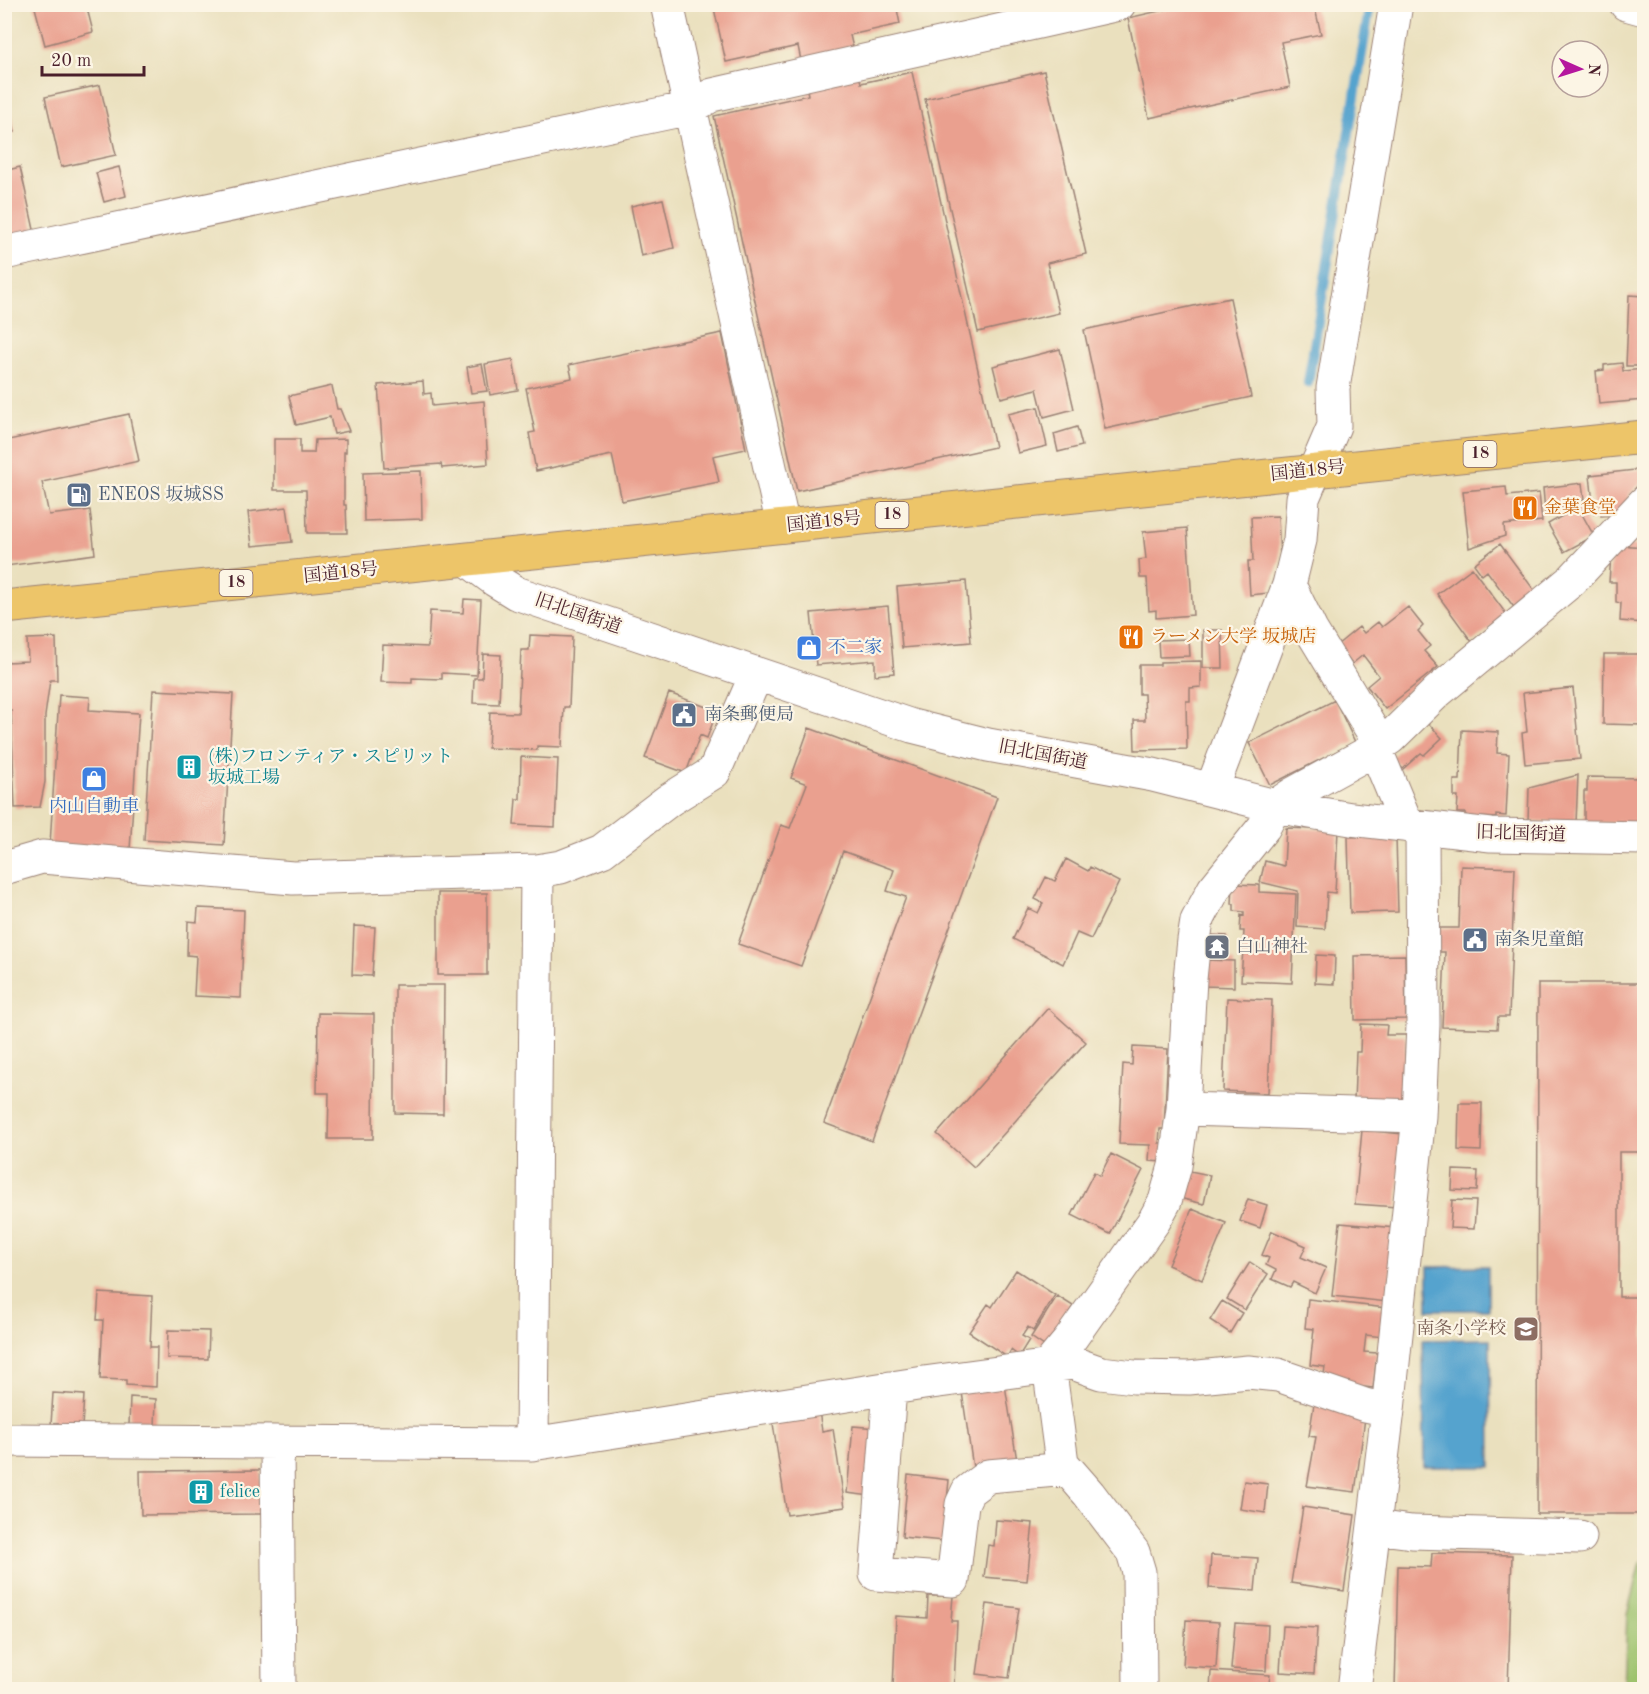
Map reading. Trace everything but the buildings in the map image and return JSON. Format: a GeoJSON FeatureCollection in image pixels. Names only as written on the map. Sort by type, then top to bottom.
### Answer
{"type":"FeatureCollection","features":[{"type":"Feature","properties":{"kind":"highway","name":"国道18号"},"geometry":{"type":"LineString","coordinates":[[4,607],[1644,437]]}},
{"type":"Feature","properties":{"kind":"street"},"geometry":{"type":"LineString","coordinates":[[667,4],[783,526]]}},
{"type":"Feature","properties":{"kind":"street"},"geometry":{"type":"LineString","coordinates":[[4,253],[690,108],[711,95],[1119,4]]}},
{"type":"Feature","properties":{"kind":"street"},"geometry":{"type":"LineString","coordinates":[[1212,789],[1289,585],[1300,540],[1303,498],[1334,426],[1333,388],[1396,4]]}},
{"type":"Feature","properties":{"kind":"street"},"geometry":{"type":"LineString","coordinates":[[1626,4],[1644,9]]}},
{"type":"Feature","properties":{"kind":"street"},"geometry":{"type":"LineString","coordinates":[[1140,1689],[1139,1572],[1133,1552],[1062,1463],[1049,1365],[1069,1341],[1154,1221],[1165,1201],[1175,1166],[1183,1109],[1190,980],[1197,921],[1214,889],[1264,827],[1275,807],[1293,794],[1390,738],[1437,692],[1572,580],[1644,503]]}},
{"type":"Feature","properties":{"kind":"street","name":"旧北国街道"},"geometry":{"type":"LineString","coordinates":[[468,560],[516,592],[912,726],[987,745],[1153,775],[1275,807],[1351,819],[1491,835],[1644,838]]}},
{"type":"Feature","properties":{"kind":"street"},"geometry":{"type":"LineString","coordinates":[[1289,585],[1311,630],[1373,732],[1380,760],[1414,826],[1423,1025],[1419,1116],[1388,1410],[1354,1689]]}},
{"type":"Feature","properties":{"kind":"street"},"geometry":{"type":"LineString","coordinates":[[4,868],[42,857],[293,878],[537,871],[561,867],[602,851],[669,800],[714,772],[756,675]]}},
{"type":"Feature","properties":{"kind":"street"},"geometry":{"type":"LineString","coordinates":[[532,1444],[537,871]]}},
{"type":"Feature","properties":{"kind":"street"},"geometry":{"type":"LineString","coordinates":[[1183,1109],[1419,1116]]}},
{"type":"Feature","properties":{"kind":"street"},"geometry":{"type":"LineString","coordinates":[[4,1440],[532,1444],[890,1388],[1073,1363],[1101,1373],[1134,1377],[1189,1378],[1248,1372],[1278,1375],[1365,1405],[1388,1410]]}},
{"type":"Feature","properties":{"kind":"street"},"geometry":{"type":"LineString","coordinates":[[890,1388],[876,1574],[953,1580],[962,1504],[968,1491],[988,1476],[1067,1469]]}},
{"type":"Feature","properties":{"kind":"street"},"geometry":{"type":"LineString","coordinates":[[277,1442],[279,1689]]}},
{"type":"Feature","properties":{"kind":"street"},"geometry":{"type":"LineString","coordinates":[[1374,1527],[1412,1532],[1580,1537]]}},
{"type":"Feature","properties":{"kind":"green space"},"geometry":{"type":"Polygon","coordinates":[[[1644,1560],[1644,1689],[1624,1689],[1627,1614],[1640,1563],[1644,1560]]]}},
{"type":"Feature","properties":{"kind":"water"},"geometry":{"type":"Polygon","coordinates":[[[1488,1266],[1488,1310],[1428,1310],[1428,1267],[1488,1266]]]}},
{"type":"Feature","properties":{"kind":"water"},"geometry":{"type":"Polygon","coordinates":[[[1490,1339],[1491,1467],[1424,1467],[1423,1340],[1490,1339]]]}},
{"type":"Feature","properties":{"kind":"waterway"},"geometry":{"type":"LineString","coordinates":[[1308,383],[1370,4]]}},
{"type":"Feature","properties":{"kind":"place","name":"ENEOS 坂城SS"},"geometry":{"type":"Point","coordinates":[79,495]}},
{"type":"Feature","properties":{"kind":"place","name":"金葉食堂"},"geometry":{"type":"Point","coordinates":[1525,508]}},
{"type":"Feature","properties":{"kind":"place","name":"ラーメン大学 坂城店"},"geometry":{"type":"Point","coordinates":[1131,637]}},
{"type":"Feature","properties":{"kind":"place","name":"不二家"},"geometry":{"type":"Point","coordinates":[809,648]}},
{"type":"Feature","properties":{"kind":"place","name":"南条郵便局"},"geometry":{"type":"Point","coordinates":[684,715]}},
{"type":"Feature","properties":{"kind":"place","name":"(株)フロンティア・スピリット 坂城工場"},"geometry":{"type":"Point","coordinates":[189,767]}},
{"type":"Feature","properties":{"kind":"place","name":"内山自動車"},"geometry":{"type":"Point","coordinates":[94,779]}},
{"type":"Feature","properties":{"kind":"place","name":"南条児童館"},"geometry":{"type":"Point","coordinates":[1475,940]}},
{"type":"Feature","properties":{"kind":"place","name":"白山神社"},"geometry":{"type":"Point","coordinates":[1217,947]}},
{"type":"Feature","properties":{"kind":"place","name":"南条小学校"},"geometry":{"type":"Point","coordinates":[1526,1329]}},
{"type":"Feature","properties":{"kind":"place","name":"felice"},"geometry":{"type":"Point","coordinates":[201,1492]}}]}
